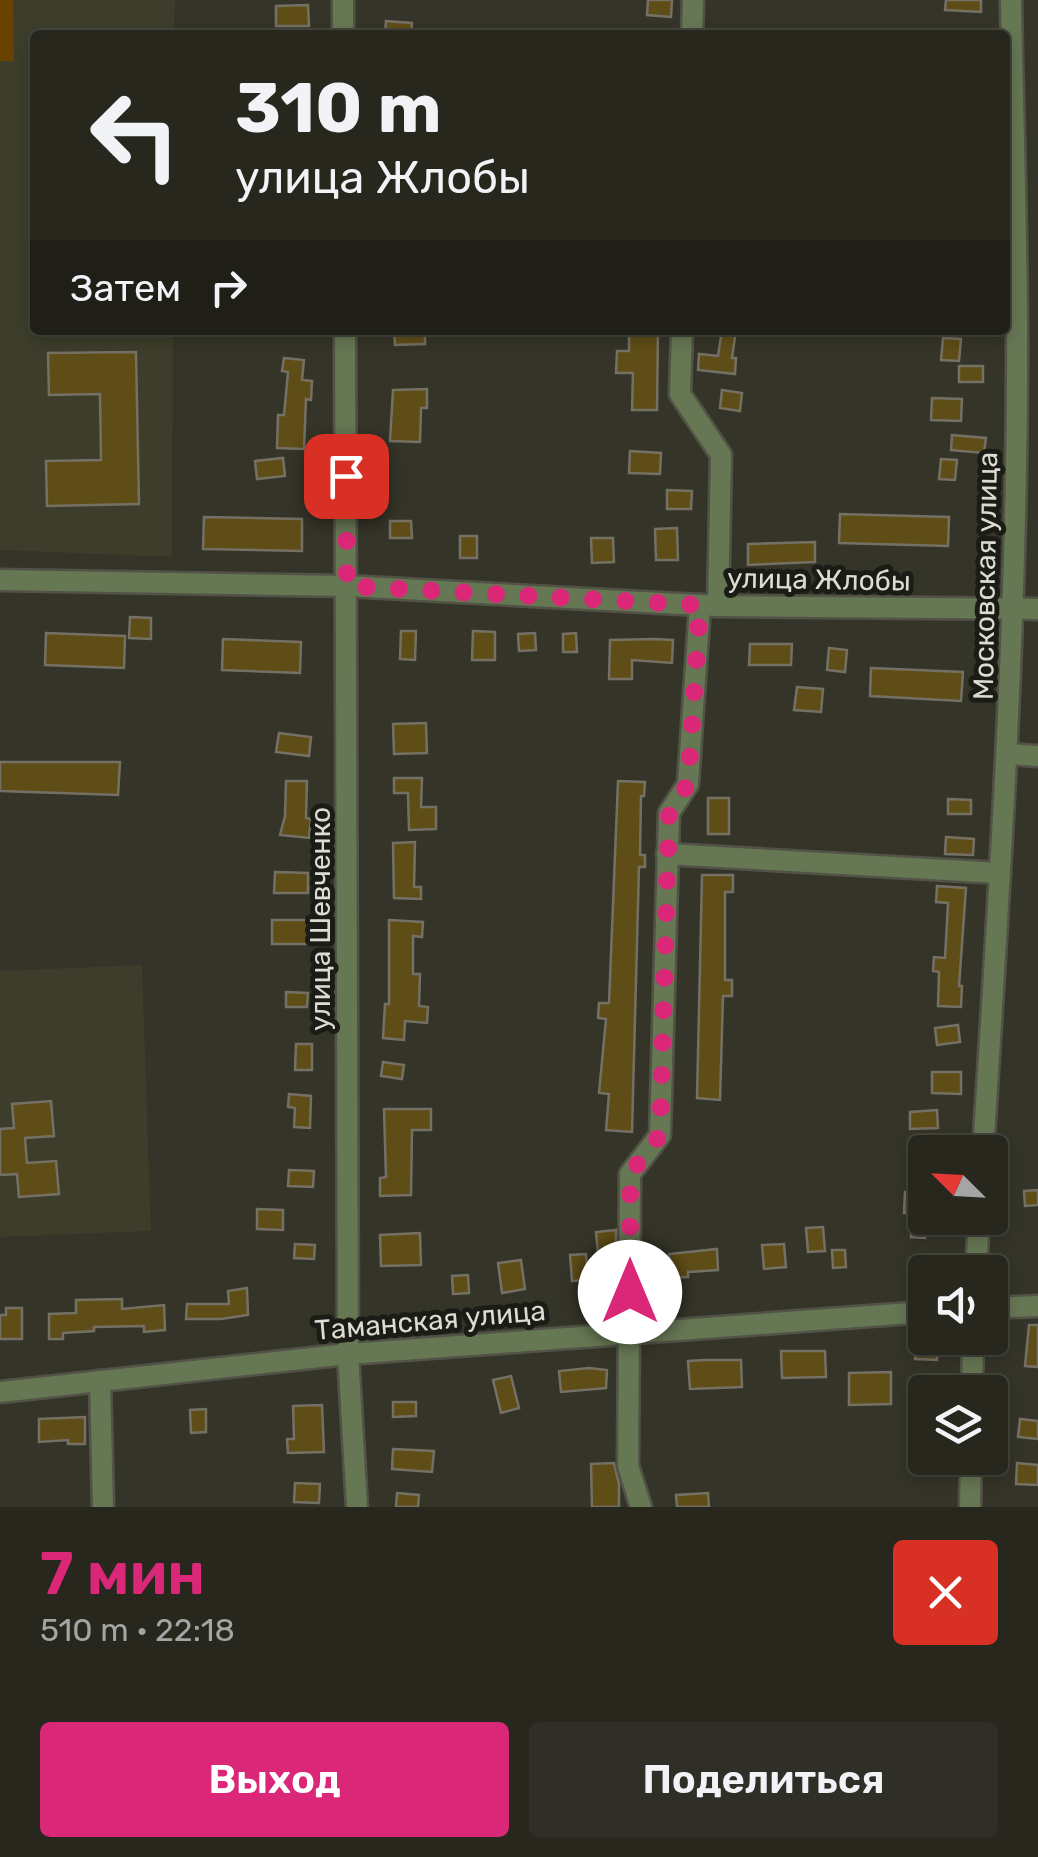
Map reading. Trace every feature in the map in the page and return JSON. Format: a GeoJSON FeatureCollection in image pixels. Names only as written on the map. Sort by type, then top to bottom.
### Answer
{"type":"FeatureCollection","features":[{"type":"Feature","properties":{"kind":"street"},"geometry":{"type":"LineString","coordinates":[[343,0],[344,30]]}},
{"type":"Feature","properties":{"kind":"street"},"geometry":{"type":"LineString","coordinates":[[692,30],[693,0]]}},
{"type":"Feature","properties":{"kind":"street","name":"Московская улица"},"geometry":{"type":"LineString","coordinates":[[984,1135],[1012,608],[1017,378],[1011,0]]}},
{"type":"Feature","properties":{"kind":"street","name":"улица Шевченко"},"geometry":{"type":"LineString","coordinates":[[345,335],[348,1354],[357,1507]]}},
{"type":"Feature","properties":{"kind":"street"},"geometry":{"type":"LineString","coordinates":[[641,1507],[628,1466],[630,1174],[660,1135],[669,813],[688,784],[709,605],[720,455],[680,394],[682,335]]}},
{"type":"Feature","properties":{"kind":"street","name":"улица Жлобы"},"geometry":{"type":"LineString","coordinates":[[0,580],[347,586],[709,605],[1038,609]]}},
{"type":"Feature","properties":{"kind":"street"},"geometry":{"type":"LineString","coordinates":[[1007,754],[1038,756]]}},
{"type":"Feature","properties":{"kind":"street"},"geometry":{"type":"LineString","coordinates":[[667,854],[1000,873]]}},
{"type":"Feature","properties":{"kind":"street"},"geometry":{"type":"LineString","coordinates":[[1008,1307],[1038,1306]]}},
{"type":"Feature","properties":{"kind":"street","name":"Таманская улица"},"geometry":{"type":"LineString","coordinates":[[0,1392],[348,1354],[908,1313]]}},
{"type":"Feature","properties":{"kind":"street"},"geometry":{"type":"LineString","coordinates":[[100,1381],[102,1507]]}},
{"type":"Feature","properties":{"kind":"street"},"geometry":{"type":"LineString","coordinates":[[970,1507],[971,1475]]}},
{"type":"Feature","properties":{"kind":"shaded area"},"geometry":{"type":"Polygon","coordinates":[[[0,0],[175,0],[174,30],[30,30],[30,335],[173,335],[172,557],[0,550],[0,0]]]}},
{"type":"Feature","properties":{"kind":"shaded area"},"geometry":{"type":"Polygon","coordinates":[[[0,0],[13,0],[14,61],[0,61],[0,0]]]}},
{"type":"Feature","properties":{"kind":"shaded area"},"geometry":{"type":"Polygon","coordinates":[[[142,965],[151,1231],[0,1237],[0,971],[142,965]]]}},
{"type":"Feature","properties":{"kind":"building"},"geometry":{"type":"Polygon","coordinates":[[[648,0],[672,0],[671,17],[647,15],[648,0]]]}},
{"type":"Feature","properties":{"kind":"building"},"geometry":{"type":"Polygon","coordinates":[[[946,0],[981,0],[981,12],[945,10],[946,0]]]}},
{"type":"Feature","properties":{"kind":"building"},"geometry":{"type":"Polygon","coordinates":[[[308,5],[309,26],[276,26],[276,6],[308,5]]]}},
{"type":"Feature","properties":{"kind":"building"},"geometry":{"type":"Polygon","coordinates":[[[386,21],[412,23],[411,30],[385,30],[386,21]]]}},
{"type":"Feature","properties":{"kind":"building"},"geometry":{"type":"Polygon","coordinates":[[[394,335],[425,335],[425,344],[395,345],[394,335]]]}},
{"type":"Feature","properties":{"kind":"building"},"geometry":{"type":"Polygon","coordinates":[[[629,335],[658,335],[657,410],[632,410],[633,373],[616,373],[617,351],[629,351],[629,335]]]}},
{"type":"Feature","properties":{"kind":"building"},"geometry":{"type":"Polygon","coordinates":[[[721,335],[735,335],[732,358],[736,358],[735,374],[698,370],[699,354],[718,356],[721,335]]]}},
{"type":"Feature","properties":{"kind":"building"},"geometry":{"type":"Polygon","coordinates":[[[943,338],[961,339],[959,361],[941,360],[943,338]]]}},
{"type":"Feature","properties":{"kind":"building"},"geometry":{"type":"Polygon","coordinates":[[[136,352],[139,504],[47,506],[46,461],[101,460],[100,394],[49,395],[48,353],[136,352]]]}},
{"type":"Feature","properties":{"kind":"building"},"geometry":{"type":"Polygon","coordinates":[[[284,358],[304,360],[302,380],[312,381],[311,400],[306,399],[304,449],[277,448],[278,415],[284,415],[288,372],[282,371],[284,358]]]}},
{"type":"Feature","properties":{"kind":"building"},"geometry":{"type":"Polygon","coordinates":[[[959,366],[983,366],[983,382],[959,382],[959,366]]]}},
{"type":"Feature","properties":{"kind":"building"},"geometry":{"type":"Polygon","coordinates":[[[427,389],[427,408],[421,408],[420,442],[390,441],[393,390],[427,389]]]}},
{"type":"Feature","properties":{"kind":"building"},"geometry":{"type":"Polygon","coordinates":[[[722,390],[742,393],[740,411],[720,408],[722,390]]]}},
{"type":"Feature","properties":{"kind":"building"},"geometry":{"type":"Polygon","coordinates":[[[932,398],[962,399],[961,421],[931,420],[932,398]]]}},
{"type":"Feature","properties":{"kind":"building"},"geometry":{"type":"Polygon","coordinates":[[[952,435],[986,438],[984,453],[951,450],[952,435]]]}},
{"type":"Feature","properties":{"kind":"building"},"geometry":{"type":"Polygon","coordinates":[[[630,451],[661,453],[660,474],[629,473],[630,451]]]}},
{"type":"Feature","properties":{"kind":"building"},"geometry":{"type":"Polygon","coordinates":[[[283,458],[285,476],[257,479],[255,461],[283,458]]]}},
{"type":"Feature","properties":{"kind":"building"},"geometry":{"type":"Polygon","coordinates":[[[941,459],[957,460],[955,480],[939,479],[941,459]]]}},
{"type":"Feature","properties":{"kind":"building"},"geometry":{"type":"Polygon","coordinates":[[[667,490],[692,491],[691,509],[667,509],[667,490]]]}},
{"type":"Feature","properties":{"kind":"building"},"geometry":{"type":"Polygon","coordinates":[[[840,514],[949,517],[948,546],[839,543],[840,514]]]}},
{"type":"Feature","properties":{"kind":"building"},"geometry":{"type":"Polygon","coordinates":[[[204,517],[302,519],[302,551],[203,549],[204,517]]]}},
{"type":"Feature","properties":{"kind":"building"},"geometry":{"type":"Polygon","coordinates":[[[390,521],[411,521],[412,538],[390,538],[390,521]]]}},
{"type":"Feature","properties":{"kind":"building"},"geometry":{"type":"Polygon","coordinates":[[[677,528],[678,560],[656,560],[655,529],[677,528]]]}},
{"type":"Feature","properties":{"kind":"building"},"geometry":{"type":"Polygon","coordinates":[[[460,536],[477,536],[477,558],[460,558],[460,536]]]}},
{"type":"Feature","properties":{"kind":"building"},"geometry":{"type":"Polygon","coordinates":[[[591,538],[613,538],[614,562],[592,563],[591,538]]]}},
{"type":"Feature","properties":{"kind":"building"},"geometry":{"type":"Polygon","coordinates":[[[815,542],[815,562],[748,565],[748,544],[815,542]]]}},
{"type":"Feature","properties":{"kind":"building"},"geometry":{"type":"Polygon","coordinates":[[[130,617],[151,618],[151,639],[129,638],[130,617]]]}},
{"type":"Feature","properties":{"kind":"building"},"geometry":{"type":"Polygon","coordinates":[[[401,631],[416,631],[415,660],[400,659],[401,631]]]}},
{"type":"Feature","properties":{"kind":"building"},"geometry":{"type":"Polygon","coordinates":[[[473,631],[495,632],[495,660],[472,660],[473,631]]]}},
{"type":"Feature","properties":{"kind":"building"},"geometry":{"type":"Polygon","coordinates":[[[46,633],[125,636],[124,668],[45,665],[46,633]]]}},
{"type":"Feature","properties":{"kind":"building"},"geometry":{"type":"Polygon","coordinates":[[[535,633],[536,650],[519,651],[518,634],[535,633]]]}},
{"type":"Feature","properties":{"kind":"building"},"geometry":{"type":"Polygon","coordinates":[[[576,633],[577,652],[563,652],[563,634],[576,633]]]}},
{"type":"Feature","properties":{"kind":"building"},"geometry":{"type":"Polygon","coordinates":[[[223,639],[301,642],[300,673],[222,670],[223,639]]]}},
{"type":"Feature","properties":{"kind":"building"},"geometry":{"type":"Polygon","coordinates":[[[610,640],[673,640],[672,663],[632,660],[632,679],[609,679],[610,640]]]}},
{"type":"Feature","properties":{"kind":"building"},"geometry":{"type":"Polygon","coordinates":[[[750,644],[792,644],[791,665],[749,665],[750,644]]]}},
{"type":"Feature","properties":{"kind":"building"},"geometry":{"type":"Polygon","coordinates":[[[829,648],[847,650],[845,672],[827,670],[829,648]]]}},
{"type":"Feature","properties":{"kind":"building"},"geometry":{"type":"Polygon","coordinates":[[[871,668],[963,672],[961,701],[870,696],[871,668]]]}},
{"type":"Feature","properties":{"kind":"building"},"geometry":{"type":"Polygon","coordinates":[[[797,687],[823,689],[821,712],[794,710],[797,687]]]}},
{"type":"Feature","properties":{"kind":"building"},"geometry":{"type":"Polygon","coordinates":[[[426,723],[427,753],[394,754],[393,724],[426,723]]]}},
{"type":"Feature","properties":{"kind":"building"},"geometry":{"type":"Polygon","coordinates":[[[279,733],[311,737],[309,756],[276,752],[279,733]]]}},
{"type":"Feature","properties":{"kind":"building"},"geometry":{"type":"Polygon","coordinates":[[[0,762],[120,762],[118,795],[0,791],[0,762]]]}},
{"type":"Feature","properties":{"kind":"building"},"geometry":{"type":"Polygon","coordinates":[[[394,778],[422,778],[421,807],[436,807],[436,829],[409,830],[408,793],[394,793],[394,778]]]}},
{"type":"Feature","properties":{"kind":"building"},"geometry":{"type":"Polygon","coordinates":[[[286,781],[307,781],[309,838],[280,835],[286,781]]]}},
{"type":"Feature","properties":{"kind":"building"},"geometry":{"type":"Polygon","coordinates":[[[618,781],[645,782],[641,796],[640,855],[645,855],[645,867],[639,867],[632,1132],[606,1130],[609,1094],[599,1093],[606,1019],[598,1018],[599,1003],[609,1003],[618,781]]]}},
{"type":"Feature","properties":{"kind":"building"},"geometry":{"type":"Polygon","coordinates":[[[708,798],[729,798],[729,834],[708,834],[708,798]]]}},
{"type":"Feature","properties":{"kind":"building"},"geometry":{"type":"Polygon","coordinates":[[[948,799],[971,800],[971,814],[948,814],[948,799]]]}},
{"type":"Feature","properties":{"kind":"building"},"geometry":{"type":"Polygon","coordinates":[[[946,837],[974,839],[973,855],[945,854],[946,837]]]}},
{"type":"Feature","properties":{"kind":"building"},"geometry":{"type":"Polygon","coordinates":[[[415,842],[414,887],[421,887],[421,899],[394,898],[393,843],[415,842]]]}},
{"type":"Feature","properties":{"kind":"building"},"geometry":{"type":"Polygon","coordinates":[[[275,872],[308,873],[308,893],[274,893],[275,872]]]}},
{"type":"Feature","properties":{"kind":"building"},"geometry":{"type":"Polygon","coordinates":[[[702,875],[733,875],[733,892],[725,892],[725,980],[732,980],[732,996],[723,996],[720,1100],[697,1098],[702,875]]]}},
{"type":"Feature","properties":{"kind":"building"},"geometry":{"type":"Polygon","coordinates":[[[937,886],[966,888],[961,1007],[938,1006],[939,972],[933,971],[934,957],[945,958],[948,903],[936,902],[937,886]]]}},
{"type":"Feature","properties":{"kind":"building"},"geometry":{"type":"Polygon","coordinates":[[[272,920],[309,920],[309,944],[272,944],[272,920]]]}},
{"type":"Feature","properties":{"kind":"building"},"geometry":{"type":"Polygon","coordinates":[[[389,920],[423,922],[422,937],[413,936],[413,974],[420,974],[419,1006],[428,1007],[427,1023],[405,1021],[404,1040],[383,1038],[385,1004],[389,1004],[389,920]]]}},
{"type":"Feature","properties":{"kind":"building"},"geometry":{"type":"Polygon","coordinates":[[[286,992],[308,993],[307,1007],[286,1007],[286,992]]]}},
{"type":"Feature","properties":{"kind":"building"},"geometry":{"type":"Polygon","coordinates":[[[958,1025],[960,1042],[937,1045],[935,1028],[958,1025]]]}},
{"type":"Feature","properties":{"kind":"building"},"geometry":{"type":"Polygon","coordinates":[[[296,1044],[312,1044],[312,1070],[295,1070],[296,1044]]]}},
{"type":"Feature","properties":{"kind":"building"},"geometry":{"type":"Polygon","coordinates":[[[383,1062],[404,1065],[402,1079],[381,1076],[383,1062]]]}},
{"type":"Feature","properties":{"kind":"building"},"geometry":{"type":"Polygon","coordinates":[[[932,1072],[961,1072],[961,1094],[932,1093],[932,1072]]]}},
{"type":"Feature","properties":{"kind":"building"},"geometry":{"type":"Polygon","coordinates":[[[289,1094],[311,1096],[310,1128],[294,1127],[295,1108],[288,1107],[289,1094]]]}},
{"type":"Feature","properties":{"kind":"building"},"geometry":{"type":"Polygon","coordinates":[[[51,1101],[54,1136],[25,1138],[27,1163],[56,1161],[59,1194],[19,1197],[17,1174],[0,1175],[0,1129],[14,1128],[12,1104],[51,1101]]]}},
{"type":"Feature","properties":{"kind":"building"},"geometry":{"type":"Polygon","coordinates":[[[384,1109],[431,1109],[431,1130],[412,1130],[411,1195],[380,1196],[380,1178],[386,1177],[384,1109]]]}},
{"type":"Feature","properties":{"kind":"building"},"geometry":{"type":"Polygon","coordinates":[[[937,1110],[938,1128],[910,1129],[910,1112],[937,1110]]]}},
{"type":"Feature","properties":{"kind":"building"},"geometry":{"type":"Polygon","coordinates":[[[289,1170],[314,1171],[313,1187],[288,1186],[289,1170]]]}},
{"type":"Feature","properties":{"kind":"building"},"geometry":{"type":"Polygon","coordinates":[[[1038,1190],[1038,1205],[1025,1206],[1024,1191],[1038,1190]]]}},
{"type":"Feature","properties":{"kind":"building"},"geometry":{"type":"Polygon","coordinates":[[[905,1192],[908,1192],[908,1213],[904,1213],[905,1192]]]}},
{"type":"Feature","properties":{"kind":"building"},"geometry":{"type":"Polygon","coordinates":[[[257,1209],[283,1210],[283,1230],[257,1229],[257,1209]]]}},
{"type":"Feature","properties":{"kind":"building"},"geometry":{"type":"Polygon","coordinates":[[[823,1227],[825,1251],[808,1252],[806,1228],[823,1227]]]}},
{"type":"Feature","properties":{"kind":"building"},"geometry":{"type":"Polygon","coordinates":[[[616,1230],[616,1262],[599,1264],[596,1232],[616,1230]]]}},
{"type":"Feature","properties":{"kind":"building"},"geometry":{"type":"Polygon","coordinates":[[[420,1233],[421,1265],[381,1266],[380,1235],[420,1233]]]}},
{"type":"Feature","properties":{"kind":"building"},"geometry":{"type":"Polygon","coordinates":[[[295,1244],[315,1245],[314,1259],[294,1258],[295,1244]]]}},
{"type":"Feature","properties":{"kind":"building"},"geometry":{"type":"Polygon","coordinates":[[[784,1244],[786,1267],[764,1269],[762,1245],[784,1244]]]}},
{"type":"Feature","properties":{"kind":"building"},"geometry":{"type":"Polygon","coordinates":[[[717,1249],[718,1270],[688,1272],[688,1277],[671,1278],[669,1254],[717,1249]]]}},
{"type":"Feature","properties":{"kind":"building"},"geometry":{"type":"Polygon","coordinates":[[[832,1250],[845,1250],[846,1267],[833,1268],[832,1250]]]}},
{"type":"Feature","properties":{"kind":"building"},"geometry":{"type":"Polygon","coordinates":[[[586,1254],[588,1280],[572,1281],[570,1255],[586,1254]]]}},
{"type":"Feature","properties":{"kind":"building"},"geometry":{"type":"Polygon","coordinates":[[[521,1260],[525,1289],[502,1293],[498,1263],[521,1260]]]}},
{"type":"Feature","properties":{"kind":"building"},"geometry":{"type":"Polygon","coordinates":[[[468,1275],[469,1293],[453,1294],[452,1276],[468,1275]]]}},
{"type":"Feature","properties":{"kind":"building"},"geometry":{"type":"Polygon","coordinates":[[[247,1288],[248,1315],[186,1319],[187,1304],[229,1304],[228,1291],[247,1288]]]}},
{"type":"Feature","properties":{"kind":"building"},"geometry":{"type":"Polygon","coordinates":[[[122,1299],[122,1309],[164,1305],[165,1330],[144,1332],[144,1326],[94,1327],[94,1331],[63,1333],[63,1339],[49,1339],[49,1314],[76,1313],[76,1300],[122,1299]]]}},
{"type":"Feature","properties":{"kind":"building"},"geometry":{"type":"Polygon","coordinates":[[[6,1308],[22,1308],[22,1339],[0,1339],[0,1315],[6,1315],[6,1308]]]}},
{"type":"Feature","properties":{"kind":"building"},"geometry":{"type":"Polygon","coordinates":[[[1029,1325],[1038,1325],[1038,1367],[1025,1366],[1029,1325]]]}},
{"type":"Feature","properties":{"kind":"building"},"geometry":{"type":"Polygon","coordinates":[[[781,1351],[825,1351],[826,1377],[782,1378],[781,1351]]]}},
{"type":"Feature","properties":{"kind":"building"},"geometry":{"type":"Polygon","coordinates":[[[915,1355],[937,1355],[937,1360],[915,1359],[915,1355]]]}},
{"type":"Feature","properties":{"kind":"building"},"geometry":{"type":"Polygon","coordinates":[[[741,1360],[742,1387],[690,1389],[688,1361],[741,1360]]]}},
{"type":"Feature","properties":{"kind":"building"},"geometry":{"type":"Polygon","coordinates":[[[607,1370],[606,1388],[561,1392],[559,1371],[607,1370]]]}},
{"type":"Feature","properties":{"kind":"building"},"geometry":{"type":"Polygon","coordinates":[[[891,1372],[891,1404],[849,1405],[849,1373],[891,1372]]]}},
{"type":"Feature","properties":{"kind":"building"},"geometry":{"type":"Polygon","coordinates":[[[511,1376],[519,1408],[501,1413],[493,1380],[511,1376]]]}},
{"type":"Feature","properties":{"kind":"building"},"geometry":{"type":"Polygon","coordinates":[[[393,1402],[416,1402],[416,1416],[393,1417],[393,1402]]]}},
{"type":"Feature","properties":{"kind":"building"},"geometry":{"type":"Polygon","coordinates":[[[322,1405],[324,1452],[288,1453],[287,1439],[294,1439],[293,1406],[322,1405]]]}},
{"type":"Feature","properties":{"kind":"building"},"geometry":{"type":"Polygon","coordinates":[[[206,1409],[206,1432],[191,1433],[190,1410],[206,1409]]]}},
{"type":"Feature","properties":{"kind":"building"},"geometry":{"type":"Polygon","coordinates":[[[85,1417],[85,1444],[68,1444],[68,1440],[39,1442],[39,1419],[85,1417]]]}},
{"type":"Feature","properties":{"kind":"building"},"geometry":{"type":"Polygon","coordinates":[[[1020,1419],[1038,1421],[1038,1439],[1018,1437],[1020,1419]]]}},
{"type":"Feature","properties":{"kind":"building"},"geometry":{"type":"Polygon","coordinates":[[[393,1449],[434,1451],[432,1472],[392,1469],[393,1449]]]}},
{"type":"Feature","properties":{"kind":"building"},"geometry":{"type":"Polygon","coordinates":[[[614,1463],[619,1507],[592,1507],[591,1464],[614,1463]]]}},
{"type":"Feature","properties":{"kind":"building"},"geometry":{"type":"Polygon","coordinates":[[[1017,1463],[1038,1465],[1038,1485],[1016,1484],[1017,1463]]]}},
{"type":"Feature","properties":{"kind":"building"},"geometry":{"type":"Polygon","coordinates":[[[295,1483],[320,1484],[319,1503],[294,1502],[295,1483]]]}},
{"type":"Feature","properties":{"kind":"building"},"geometry":{"type":"Polygon","coordinates":[[[397,1493],[419,1495],[418,1507],[396,1507],[397,1493]]]}},
{"type":"Feature","properties":{"kind":"building"},"geometry":{"type":"Polygon","coordinates":[[[708,1493],[709,1507],[677,1507],[676,1495],[708,1493]]]}},
{"type":"Feature","properties":{"kind":"route"},"geometry":{"type":"LineString","coordinates":[[346,476],[347,586],[700,605],[688,784],[669,813],[660,1135],[630,1174],[630,1292]]}}]}
